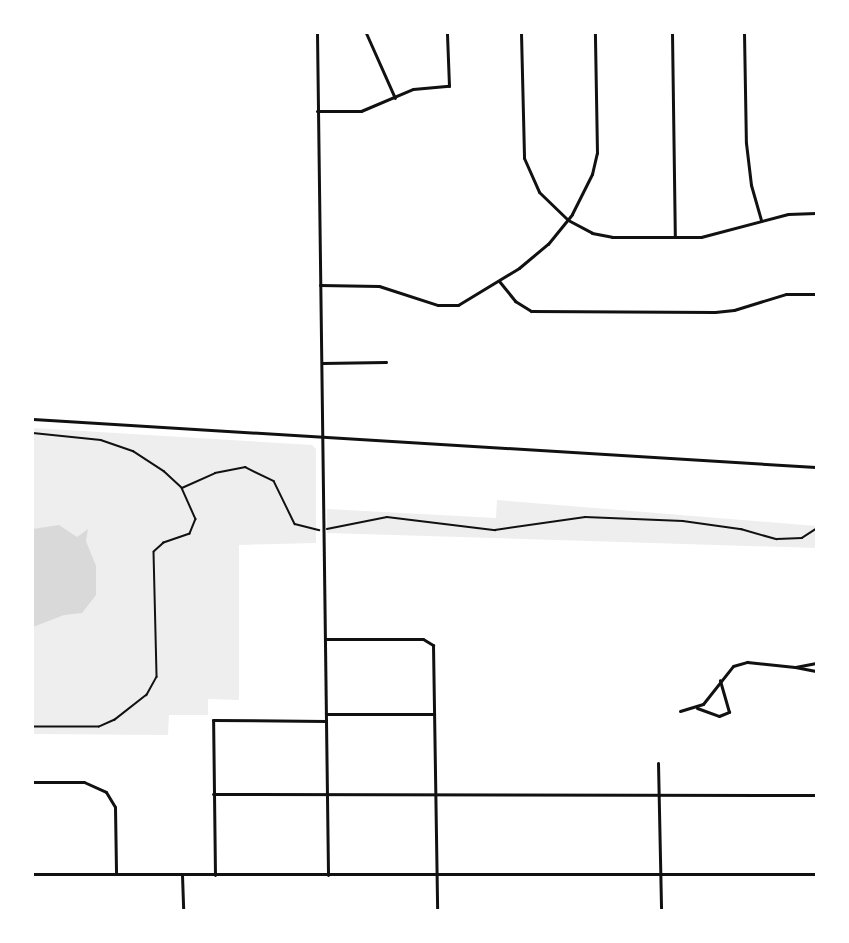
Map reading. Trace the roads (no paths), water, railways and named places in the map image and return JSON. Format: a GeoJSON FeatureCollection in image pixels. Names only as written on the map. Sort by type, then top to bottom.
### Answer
{"type":"FeatureCollection","features":[{"type":"Feature","properties":{"kind":"street"},"geometry":{"type":"LineString","coordinates":[[317,33],[328,875]]}},
{"type":"Feature","properties":{"kind":"street"},"geometry":{"type":"LineString","coordinates":[[366,33],[395,98]]}},
{"type":"Feature","properties":{"kind":"street"},"geometry":{"type":"LineString","coordinates":[[317,111],[361,111],[421,87],[449,86],[447,33]]}},
{"type":"Feature","properties":{"kind":"street"},"geometry":{"type":"LineString","coordinates":[[521,33],[525,158],[539,192],[568,220],[592,233],[612,237],[701,237],[761,220],[816,213]]}},
{"type":"Feature","properties":{"kind":"street"},"geometry":{"type":"LineString","coordinates":[[320,285],[379,286],[438,305],[458,305],[499,281],[536,254],[568,220],[585,194],[597,153],[595,33]]}},
{"type":"Feature","properties":{"kind":"street"},"geometry":{"type":"LineString","coordinates":[[672,33],[675,237]]}},
{"type":"Feature","properties":{"kind":"street"},"geometry":{"type":"LineString","coordinates":[[744,33],[746,143],[751,184],[761,220]]}},
{"type":"Feature","properties":{"kind":"street"},"geometry":{"type":"LineString","coordinates":[[499,281],[515,301],[531,311],[715,312],[734,310],[786,294],[816,294]]}},
{"type":"Feature","properties":{"kind":"street"},"geometry":{"type":"LineString","coordinates":[[322,363],[386,362]]}},
{"type":"Feature","properties":{"kind":"street"},"geometry":{"type":"LineString","coordinates":[[33,419],[323,440],[816,467]]}},
{"type":"Feature","properties":{"kind":"street"},"geometry":{"type":"LineString","coordinates":[[325,639],[426,640],[434,649],[437,910]]}},
{"type":"Feature","properties":{"kind":"street"},"geometry":{"type":"LineString","coordinates":[[680,711],[703,704],[733,666],[747,662],[816,671]]}},
{"type":"Feature","properties":{"kind":"street"},"geometry":{"type":"LineString","coordinates":[[795,667],[816,663]]}},
{"type":"Feature","properties":{"kind":"street"},"geometry":{"type":"LineString","coordinates":[[696,707],[719,716],[729,712],[720,680]]}},
{"type":"Feature","properties":{"kind":"street"},"geometry":{"type":"LineString","coordinates":[[326,714],[434,714]]}},
{"type":"Feature","properties":{"kind":"street"},"geometry":{"type":"LineString","coordinates":[[215,875],[213,720],[326,721]]}},
{"type":"Feature","properties":{"kind":"street"},"geometry":{"type":"LineString","coordinates":[[658,763],[661,910]]}},
{"type":"Feature","properties":{"kind":"street"},"geometry":{"type":"LineString","coordinates":[[33,782],[91,783],[106,792],[115,807],[116,874]]}},
{"type":"Feature","properties":{"kind":"street"},"geometry":{"type":"LineString","coordinates":[[213,794],[816,795]]}},
{"type":"Feature","properties":{"kind":"street"},"geometry":{"type":"LineString","coordinates":[[33,874],[660,876],[816,874]]}},
{"type":"Feature","properties":{"kind":"street"},"geometry":{"type":"LineString","coordinates":[[182,875],[183,910]]}}]}
